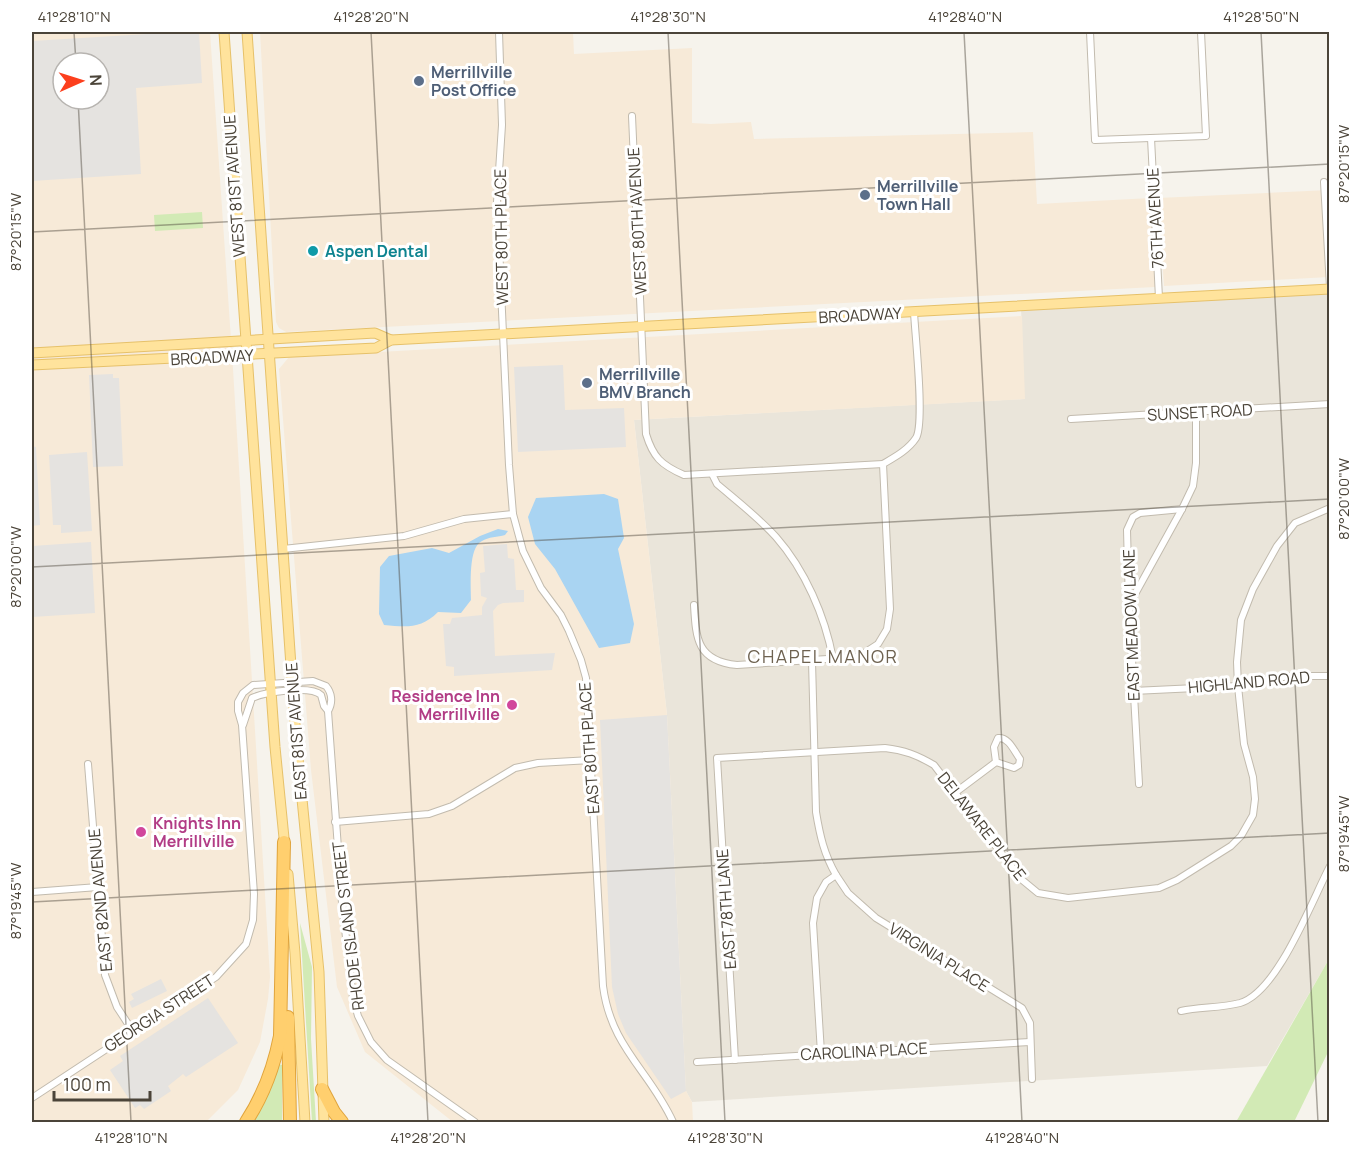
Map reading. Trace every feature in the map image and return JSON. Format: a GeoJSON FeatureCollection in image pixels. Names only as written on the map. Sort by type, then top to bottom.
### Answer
{"type":"FeatureCollection","features":[{"type":"Feature","properties":{"kind":"highway"},"geometry":{"type":"LineString","coordinates":[[246,1122],[256,1106],[275,1061],[281,1022],[284,842]]}},
{"type":"Feature","properties":{"kind":"highway"},"geometry":{"type":"LineString","coordinates":[[282,959],[287,996],[290,1122]]}},
{"type":"Feature","properties":{"kind":"highway"},"geometry":{"type":"LineString","coordinates":[[322,1089],[342,1122]]}},
{"type":"Feature","properties":{"kind":"main road","name":"WEST 81ST AVENUE"},"geometry":{"type":"LineString","coordinates":[[224,32],[245,340]]}},
{"type":"Feature","properties":{"kind":"main road","name":"WEST 81ST AVENUE"},"geometry":{"type":"LineString","coordinates":[[247,32],[268,339]]}},
{"type":"Feature","properties":{"kind":"main road","name":"BROADWAY"},"geometry":{"type":"LineString","coordinates":[[32,366],[376,348],[391,340],[1329,288]]}},
{"type":"Feature","properties":{"kind":"main road","name":"BROADWAY"},"geometry":{"type":"LineString","coordinates":[[32,353],[375,333],[391,340]]}},
{"type":"Feature","properties":{"kind":"main road","name":"EAST 81ST AVENUE"},"geometry":{"type":"LineString","coordinates":[[268,339],[292,686],[319,972],[324,1122]]}},
{"type":"Feature","properties":{"kind":"main road","name":"EAST 81ST AVENUE"},"geometry":{"type":"LineString","coordinates":[[245,340],[271,688],[295,945],[305,1122]]}},
{"type":"Feature","properties":{"kind":"street","name":"WEST 80TH PLACE"},"geometry":{"type":"LineString","coordinates":[[499,32],[502,125],[497,202],[503,335]]}},
{"type":"Feature","properties":{"kind":"street"},"geometry":{"type":"LineString","coordinates":[[1090,32],[1095,140],[1206,136],[1201,32]]}},
{"type":"Feature","properties":{"kind":"street","name":"WEST 80TH AVENUE"},"geometry":{"type":"LineString","coordinates":[[632,116],[642,327]]}},
{"type":"Feature","properties":{"kind":"street","name":"76TH AVENUE"},"geometry":{"type":"LineString","coordinates":[[1151,138],[1159,298]]}},
{"type":"Feature","properties":{"kind":"street"},"geometry":{"type":"LineString","coordinates":[[1324,182],[1329,288]]}},
{"type":"Feature","properties":{"kind":"street"},"geometry":{"type":"LineString","coordinates":[[642,327],[646,434],[651,451],[667,467],[684,475],[712,474],[883,464],[901,453],[917,436],[920,416],[914,312]]}},
{"type":"Feature","properties":{"kind":"street","name":"EAST 80TH PLACE"},"geometry":{"type":"LineString","coordinates":[[503,335],[513,514],[523,551],[541,588],[561,615],[581,660],[587,686],[603,986],[606,1004],[621,1042],[664,1103],[674,1122]]}},
{"type":"Feature","properties":{"kind":"street","name":"SUNSET ROAD"},"geometry":{"type":"LineString","coordinates":[[1071,419],[1329,404]]}},
{"type":"Feature","properties":{"kind":"street"},"geometry":{"type":"LineString","coordinates":[[1129,605],[1193,486],[1196,464],[1196,412]]}},
{"type":"Feature","properties":{"kind":"street"},"geometry":{"type":"LineString","coordinates":[[694,605],[699,644],[713,659],[724,663],[812,661],[858,657],[878,644],[887,629],[890,609],[883,464]]}},
{"type":"Feature","properties":{"kind":"street"},"geometry":{"type":"LineString","coordinates":[[712,474],[717,484],[776,537],[791,557],[806,582],[829,636],[833,659]]}},
{"type":"Feature","properties":{"kind":"street","name":"DELAWARE PLACE"},"geometry":{"type":"LineString","coordinates":[[717,758],[885,748],[905,750],[934,765],[1021,879],[1038,893],[1068,898],[1159,888],[1177,880],[1232,846],[1241,836],[1253,815],[1255,789],[1244,744],[1238,686],[1237,662],[1241,620],[1253,589],[1277,546],[1295,523],[1329,508]]}},
{"type":"Feature","properties":{"kind":"street","name":"EAST MEADOW LANE"},"geometry":{"type":"LineString","coordinates":[[1139,784],[1127,530],[1140,513],[1182,509]]}},
{"type":"Feature","properties":{"kind":"street"},"geometry":{"type":"LineString","coordinates":[[283,549],[404,536],[464,519],[513,514]]}},
{"type":"Feature","properties":{"kind":"street","name":"VIRGINIA PLACE"},"geometry":{"type":"LineString","coordinates":[[812,661],[816,812],[826,857],[848,893],[876,918],[1022,1008],[1030,1023],[1032,1079]]}},
{"type":"Feature","properties":{"kind":"street","name":"HIGHLAND ROAD"},"geometry":{"type":"LineString","coordinates":[[1133,691],[1238,686],[1288,676],[1329,676]]}},
{"type":"Feature","properties":{"kind":"street","name":"GEORGIA STREET"},"geometry":{"type":"LineString","coordinates":[[32,1098],[216,976],[246,944],[253,920],[254,894],[242,725],[238,706],[243,693],[253,685],[271,688]]}},
{"type":"Feature","properties":{"kind":"street","name":"RHODE ISLAND STREET"},"geometry":{"type":"LineString","coordinates":[[271,688],[292,686],[316,691],[321,695],[328,711],[342,903],[352,990],[360,1024],[371,1042],[387,1060],[475,1122]]}},
{"type":"Feature","properties":{"kind":"street","name":"GEORGIA STREET"},"geometry":{"type":"LineString","coordinates":[[242,725],[252,698],[271,688]]}},
{"type":"Feature","properties":{"kind":"street"},"geometry":{"type":"LineString","coordinates":[[998,738],[1002,738],[1007,740],[1020,759],[1019,765],[1014,768],[996,762],[995,742],[998,738]]}},
{"type":"Feature","properties":{"kind":"street","name":"EAST 78TH LANE"},"geometry":{"type":"LineString","coordinates":[[717,758],[735,1060]]}},
{"type":"Feature","properties":{"kind":"street"},"geometry":{"type":"LineString","coordinates":[[335,822],[434,813],[452,806],[496,778],[521,766],[591,760]]}},
{"type":"Feature","properties":{"kind":"street"},"geometry":{"type":"LineString","coordinates":[[956,792],[996,762]]}},
{"type":"Feature","properties":{"kind":"street","name":"EAST 82ND AVENUE"},"geometry":{"type":"LineString","coordinates":[[88,764],[105,975],[117,1007],[132,1030]]}},
{"type":"Feature","properties":{"kind":"street"},"geometry":{"type":"LineString","coordinates":[[1181,1011],[1241,1003],[1256,995],[1276,972],[1329,866]]}},
{"type":"Feature","properties":{"kind":"street"},"geometry":{"type":"LineString","coordinates":[[821,1053],[813,923],[817,898],[826,882],[836,875]]}},
{"type":"Feature","properties":{"kind":"street"},"geometry":{"type":"LineString","coordinates":[[32,892],[98,887]]}},
{"type":"Feature","properties":{"kind":"street","name":"CAROLINA PLACE"},"geometry":{"type":"LineString","coordinates":[[697,1062],[1030,1042]]}},
{"type":"Feature","properties":{"kind":"shaded area"},"geometry":{"type":"Polygon","coordinates":[[[32,32],[210,32],[270,977],[260,1042],[238,1090],[206,1122],[32,1122],[32,32]]]}},
{"type":"Feature","properties":{"kind":"shaded area"},"geometry":{"type":"Polygon","coordinates":[[[199,32],[202,83],[136,88],[141,174],[32,181],[32,41],[199,32]]]}},
{"type":"Feature","properties":{"kind":"shaded area"},"geometry":{"type":"Polygon","coordinates":[[[260,32],[573,32],[574,54],[692,48],[692,123],[751,122],[754,139],[1033,132],[1037,204],[1151,198],[1155,287],[286,332],[279,328],[276,322],[260,32]]]}},
{"type":"Feature","properties":{"kind":"shaded area"},"geometry":{"type":"Polygon","coordinates":[[[1329,190],[1329,277],[1164,286],[1158,198],[1329,190]]]}},
{"type":"Feature","properties":{"kind":"shaded area"},"geometry":{"type":"Polygon","coordinates":[[[1329,289],[1329,959],[1267,1066],[692,1102],[686,1091],[667,715],[634,420],[1024,399],[1021,306],[1329,289]]]}},
{"type":"Feature","properties":{"kind":"shaded area"},"geometry":{"type":"Polygon","coordinates":[[[1022,316],[1025,399],[634,420],[667,715],[686,1091],[692,1102],[693,1122],[453,1122],[365,1052],[337,987],[311,770],[279,369],[289,357],[1022,316]]]}},
{"type":"Feature","properties":{"kind":"shaded area"},"geometry":{"type":"Polygon","coordinates":[[[563,365],[565,410],[624,408],[626,447],[518,452],[514,367],[563,365]]]}},
{"type":"Feature","properties":{"kind":"shaded area"},"geometry":{"type":"Polygon","coordinates":[[[113,374],[113,378],[119,378],[123,466],[93,467],[89,375],[113,374]]]}},
{"type":"Feature","properties":{"kind":"shaded area"},"geometry":{"type":"Polygon","coordinates":[[[32,446],[36,447],[40,525],[32,526],[32,446]]]}},
{"type":"Feature","properties":{"kind":"shaded area"},"geometry":{"type":"Polygon","coordinates":[[[87,452],[92,531],[61,533],[61,525],[53,525],[49,455],[87,452]]]}},
{"type":"Feature","properties":{"kind":"shaded area"},"geometry":{"type":"Polygon","coordinates":[[[91,542],[95,613],[32,617],[32,546],[91,542]]]}},
{"type":"Feature","properties":{"kind":"shaded area"},"geometry":{"type":"Polygon","coordinates":[[[507,544],[508,558],[514,559],[516,590],[524,590],[524,602],[503,603],[493,611],[495,656],[555,653],[552,670],[454,676],[454,667],[446,666],[443,624],[450,624],[452,618],[482,615],[482,607],[487,598],[481,596],[480,573],[485,572],[483,546],[507,544]]]}},
{"type":"Feature","properties":{"kind":"shaded area"},"geometry":{"type":"Polygon","coordinates":[[[667,715],[686,1091],[671,1099],[626,1033],[618,1014],[612,987],[600,720],[667,715]]]}},
{"type":"Feature","properties":{"kind":"shaded area"},"geometry":{"type":"Polygon","coordinates":[[[161,979],[167,991],[132,1008],[129,1002],[134,999],[131,994],[161,979]]]}},
{"type":"Feature","properties":{"kind":"shaded area"},"geometry":{"type":"Polygon","coordinates":[[[208,998],[238,1043],[186,1077],[183,1074],[168,1086],[171,1091],[144,1109],[140,1105],[135,1108],[110,1070],[123,1061],[120,1056],[208,998]]]}},
{"type":"Feature","properties":{"kind":"green space"},"geometry":{"type":"Polygon","coordinates":[[[202,212],[203,228],[155,231],[154,215],[202,212]]]}},
{"type":"Feature","properties":{"kind":"green space"},"geometry":{"type":"Polygon","coordinates":[[[300,923],[312,967],[311,1039],[316,1122],[312,1122],[300,923]]]}},
{"type":"Feature","properties":{"kind":"green space"},"geometry":{"type":"Polygon","coordinates":[[[1329,959],[1329,1050],[1294,1122],[1236,1122],[1329,959]]]}},
{"type":"Feature","properties":{"kind":"green space"},"geometry":{"type":"Polygon","coordinates":[[[278,1064],[282,1065],[282,1122],[251,1122],[278,1064]]]}},
{"type":"Feature","properties":{"kind":"water"},"geometry":{"type":"Polygon","coordinates":[[[604,494],[618,499],[624,538],[618,549],[634,624],[630,643],[599,648],[555,569],[535,544],[528,517],[536,498],[604,494]]]}},
{"type":"Feature","properties":{"kind":"water"},"geometry":{"type":"Polygon","coordinates":[[[498,529],[508,531],[505,535],[482,541],[474,551],[471,568],[471,600],[461,613],[438,612],[432,618],[413,626],[384,625],[379,614],[380,567],[389,556],[432,548],[449,553],[498,529]]]}},
{"type":"Feature","properties":{"kind":"place","name":"Merrillville Post Office"},"geometry":{"type":"Point","coordinates":[419,81]}},
{"type":"Feature","properties":{"kind":"place","name":"Merrillville Town Hall"},"geometry":{"type":"Point","coordinates":[865,195]}},
{"type":"Feature","properties":{"kind":"place","name":"Aspen Dental"},"geometry":{"type":"Point","coordinates":[313,251]}},
{"type":"Feature","properties":{"kind":"place","name":"Merrillville BMV Branch"},"geometry":{"type":"Point","coordinates":[587,383]}},
{"type":"Feature","properties":{"kind":"place","name":"Residence Inn Merrillville"},"geometry":{"type":"Point","coordinates":[512,705]}},
{"type":"Feature","properties":{"kind":"place","name":"Knights Inn Merrillville"},"geometry":{"type":"Point","coordinates":[141,832]}},
{"type":"Feature","properties":{"kind":"district","name":"CHAPEL MANOR"},"geometry":{"type":"Point","coordinates":[823,656]}}]}
